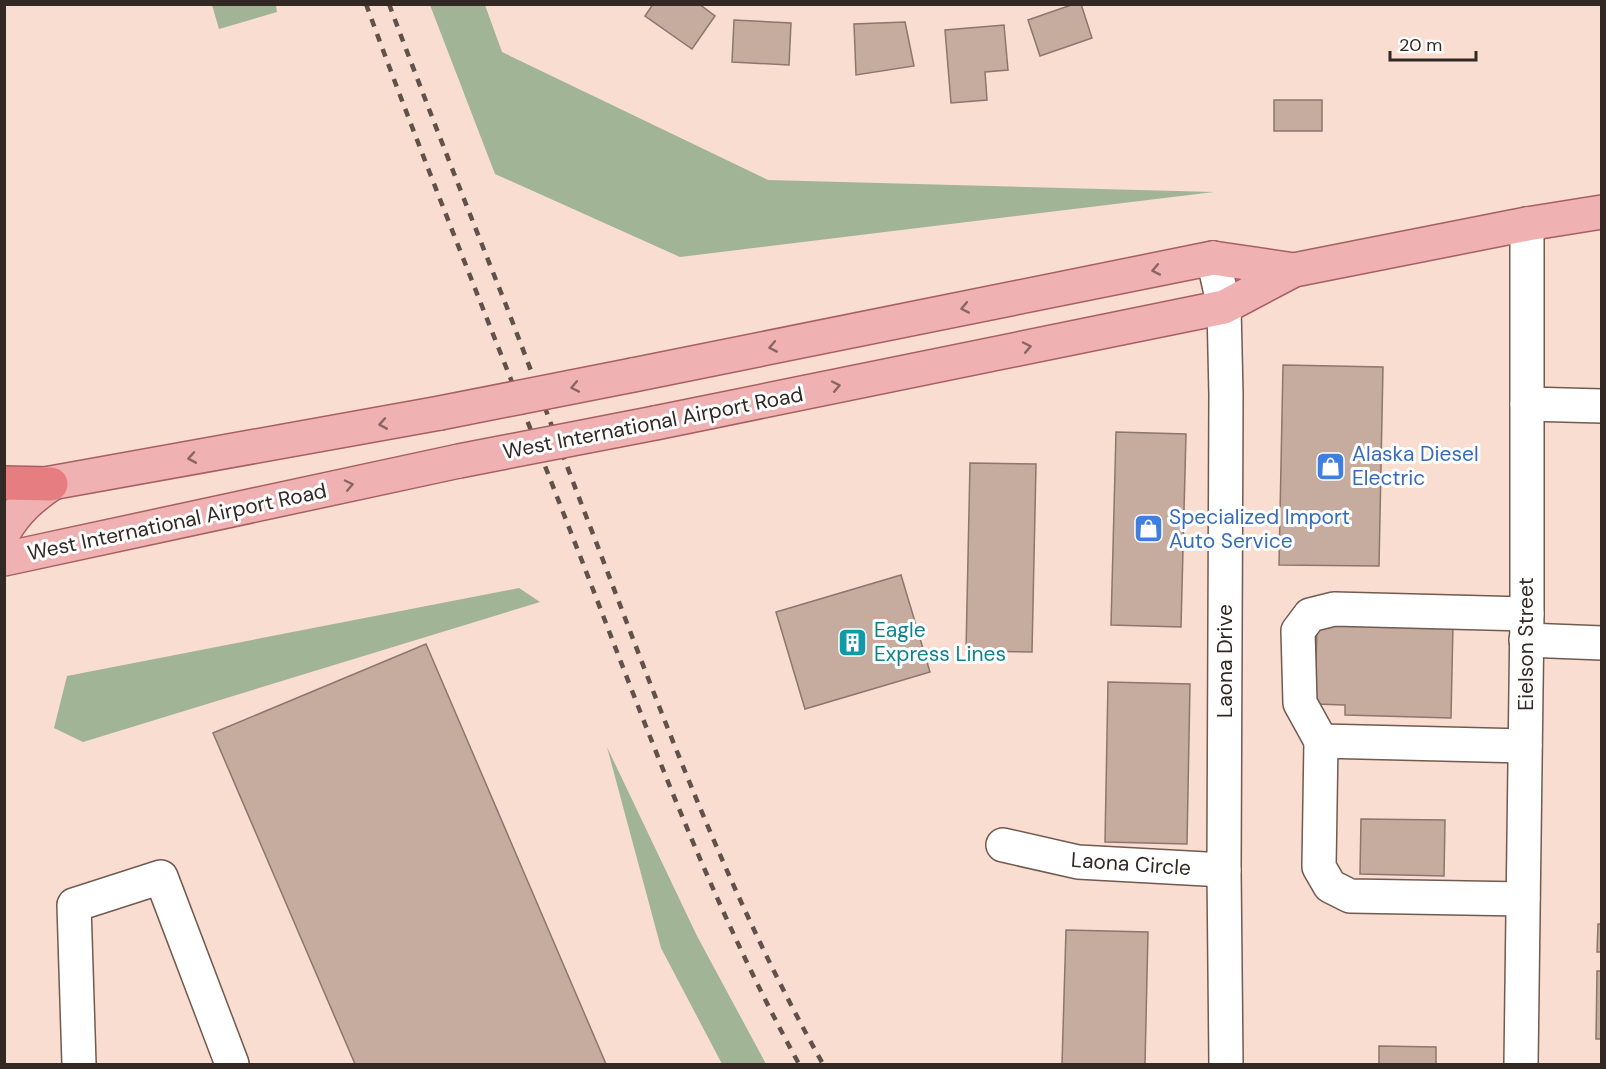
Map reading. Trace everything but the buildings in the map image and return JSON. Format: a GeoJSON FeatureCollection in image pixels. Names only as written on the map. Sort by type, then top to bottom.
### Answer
{"type":"FeatureCollection","features":[{"type":"Feature","properties":{"kind":"highway"},"geometry":{"type":"LineString","coordinates":[[4,483],[51,484]]}},
{"type":"Feature","properties":{"kind":"main road","name":"West International Airport Road"},"geometry":{"type":"LineString","coordinates":[[4,559],[459,461],[1224,307],[1294,270],[1527,224],[1602,212]]}},
{"type":"Feature","properties":{"kind":"main road","name":"West International Airport Road"},"geometry":{"type":"LineString","coordinates":[[4,491],[440,413],[1213,258],[1294,270]]}},
{"type":"Feature","properties":{"kind":"main road"},"geometry":{"type":"LineString","coordinates":[[4,532],[15,513],[30,498],[51,484]]}},
{"type":"Feature","properties":{"kind":"street","name":"Eielson Street"},"geometry":{"type":"LineString","coordinates":[[1521,1065],[1526,627],[1527,224]]}},
{"type":"Feature","properties":{"kind":"street","name":"Laona Drive"},"geometry":{"type":"LineString","coordinates":[[1213,258],[1224,307],[1226,395],[1224,870],[1226,1065]]}},
{"type":"Feature","properties":{"kind":"street"},"geometry":{"type":"LineString","coordinates":[[1527,404],[1602,406]]}},
{"type":"Feature","properties":{"kind":"street"},"geometry":{"type":"LineString","coordinates":[[1523,899],[1350,896],[1330,886],[1319,867],[1321,741],[1300,703],[1298,631],[1310,615],[1334,609],[1526,627],[1602,643]]}},
{"type":"Feature","properties":{"kind":"street"},"geometry":{"type":"LineString","coordinates":[[1321,741],[1525,746]]}},
{"type":"Feature","properties":{"kind":"street","name":"Laona Circle"},"geometry":{"type":"LineString","coordinates":[[1003,845],[1078,862],[1224,870]]}},
{"type":"Feature","properties":{"kind":"street"},"geometry":{"type":"LineString","coordinates":[[79,1065],[74,904],[161,877],[232,1065]]}},
{"type":"Feature","properties":{"kind":"green space"},"geometry":{"type":"Polygon","coordinates":[[[212,5],[276,5],[277,12],[219,29],[212,5]]]}},
{"type":"Feature","properties":{"kind":"green space"},"geometry":{"type":"Polygon","coordinates":[[[430,5],[485,5],[502,52],[768,180],[1214,192],[680,257],[495,174],[430,5]]]}},
{"type":"Feature","properties":{"kind":"green space"},"geometry":{"type":"Polygon","coordinates":[[[519,588],[540,602],[83,742],[54,728],[67,676],[519,588]]]}},
{"type":"Feature","properties":{"kind":"green space"},"geometry":{"type":"Polygon","coordinates":[[[607,747],[697,936],[766,1064],[722,1064],[661,948],[607,747]]]}},
{"type":"Feature","properties":{"kind":"railway"},"geometry":{"type":"LineString","coordinates":[[366,4],[440,200],[675,799],[733,933],[799,1064]]}},
{"type":"Feature","properties":{"kind":"railway"},"geometry":{"type":"LineString","coordinates":[[389,4],[674,745],[758,939],[823,1064]]}},
{"type":"Feature","properties":{"kind":"place","name":"Alaska Diesel Electric"},"geometry":{"type":"Point","coordinates":[1331,466]}},
{"type":"Feature","properties":{"kind":"place","name":"Specialized Import Auto Service"},"geometry":{"type":"Point","coordinates":[1148,529]}},
{"type":"Feature","properties":{"kind":"place","name":"Eagle Express Lines"},"geometry":{"type":"Point","coordinates":[853,642]}}]}
